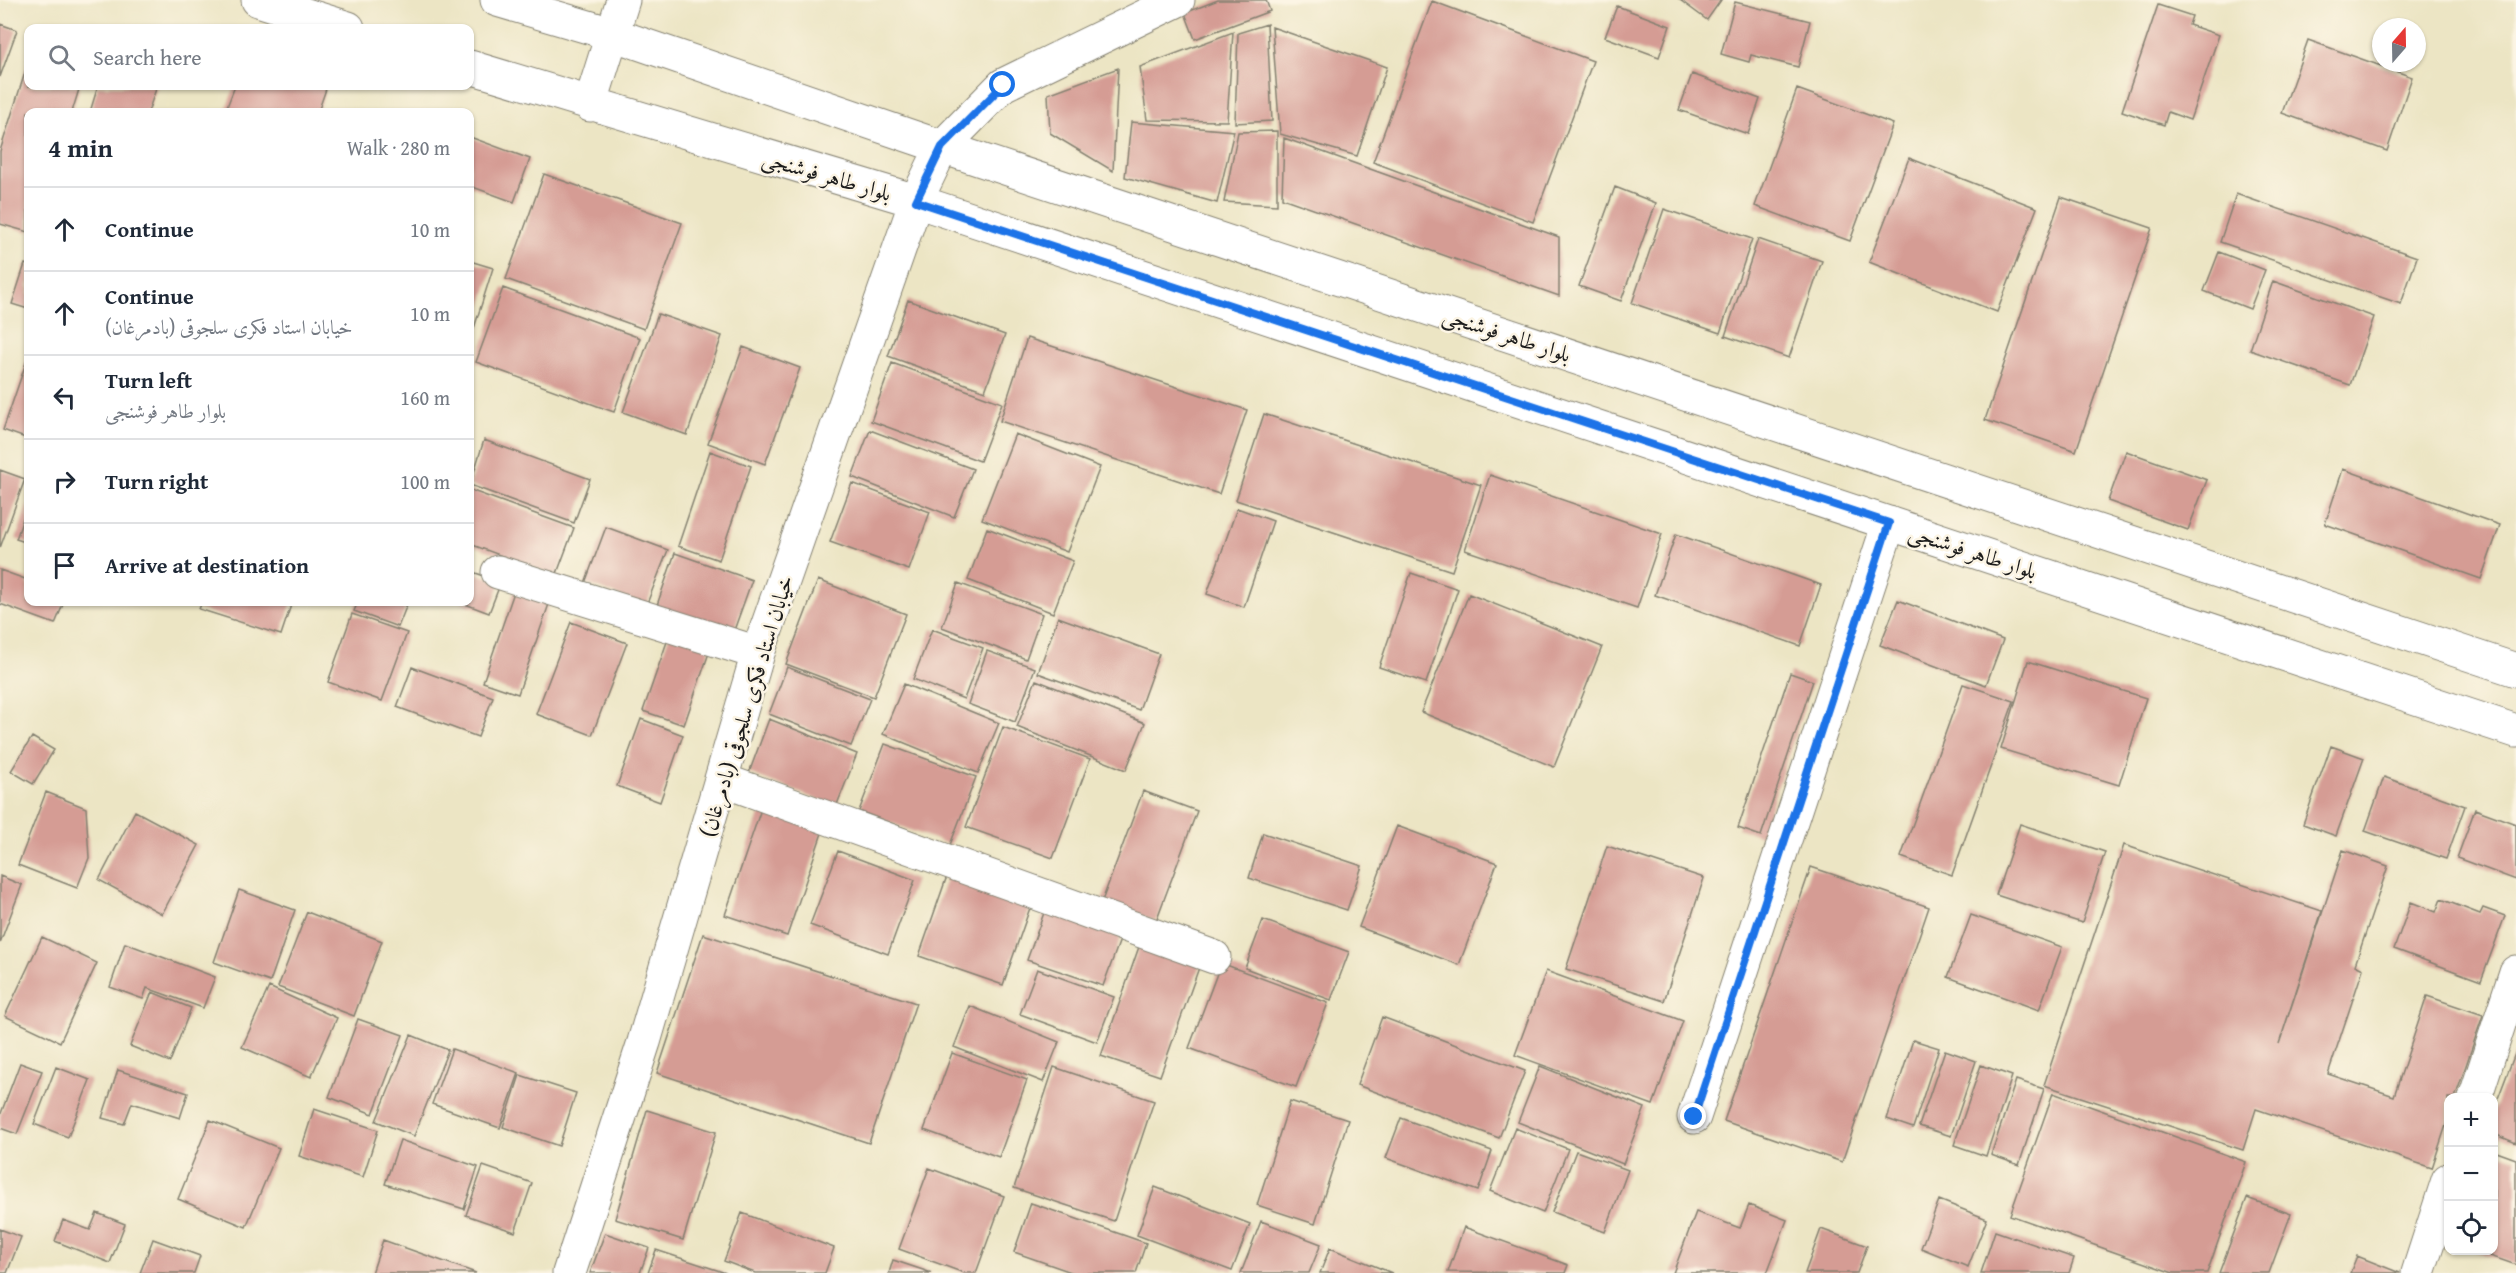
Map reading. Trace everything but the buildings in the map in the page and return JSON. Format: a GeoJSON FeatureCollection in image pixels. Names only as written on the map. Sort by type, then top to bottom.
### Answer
{"type":"FeatureCollection","features":[{"type":"Feature","properties":{"kind":"street"},"geometry":{"type":"LineString","coordinates":[[258,0],[335,24]]}},
{"type":"Feature","properties":{"kind":"street","name":"بلوار طاهر فوشنجی"},"geometry":{"type":"LineString","coordinates":[[497,0],[612,34],[942,147],[2516,670]]}},
{"type":"Feature","properties":{"kind":"street"},"geometry":{"type":"LineString","coordinates":[[590,105],[623,0]]}},
{"type":"Feature","properties":{"kind":"street","name":"خیابان استاد فکری سلجوقی (بادمرغان)"},"geometry":{"type":"LineString","coordinates":[[569,1273],[644,1042],[758,653],[916,201],[942,147],[1003,85],[1178,0]]}},
{"type":"Feature","properties":{"kind":"street","name":"بلوار طاهر فوشنجی"},"geometry":{"type":"LineString","coordinates":[[474,68],[590,105],[916,201],[2516,731]]}},
{"type":"Feature","properties":{"kind":"street"},"geometry":{"type":"LineString","coordinates":[[1694,1117],[1889,523]]}},
{"type":"Feature","properties":{"kind":"street"},"geometry":{"type":"LineString","coordinates":[[498,572],[758,653]]}},
{"type":"Feature","properties":{"kind":"street"},"geometry":{"type":"LineString","coordinates":[[722,780],[1214,957]]}},
{"type":"Feature","properties":{"kind":"street"},"geometry":{"type":"LineString","coordinates":[[2477,1093],[2516,972]]}},
{"type":"Feature","properties":{"kind":"street"},"geometry":{"type":"LineString","coordinates":[[2418,1273],[2444,1192]]}},
{"type":"Feature","properties":{"kind":"route"},"geometry":{"type":"LineString","coordinates":[[1003,85],[942,147],[916,201],[1889,523],[1694,1117]]}}]}
